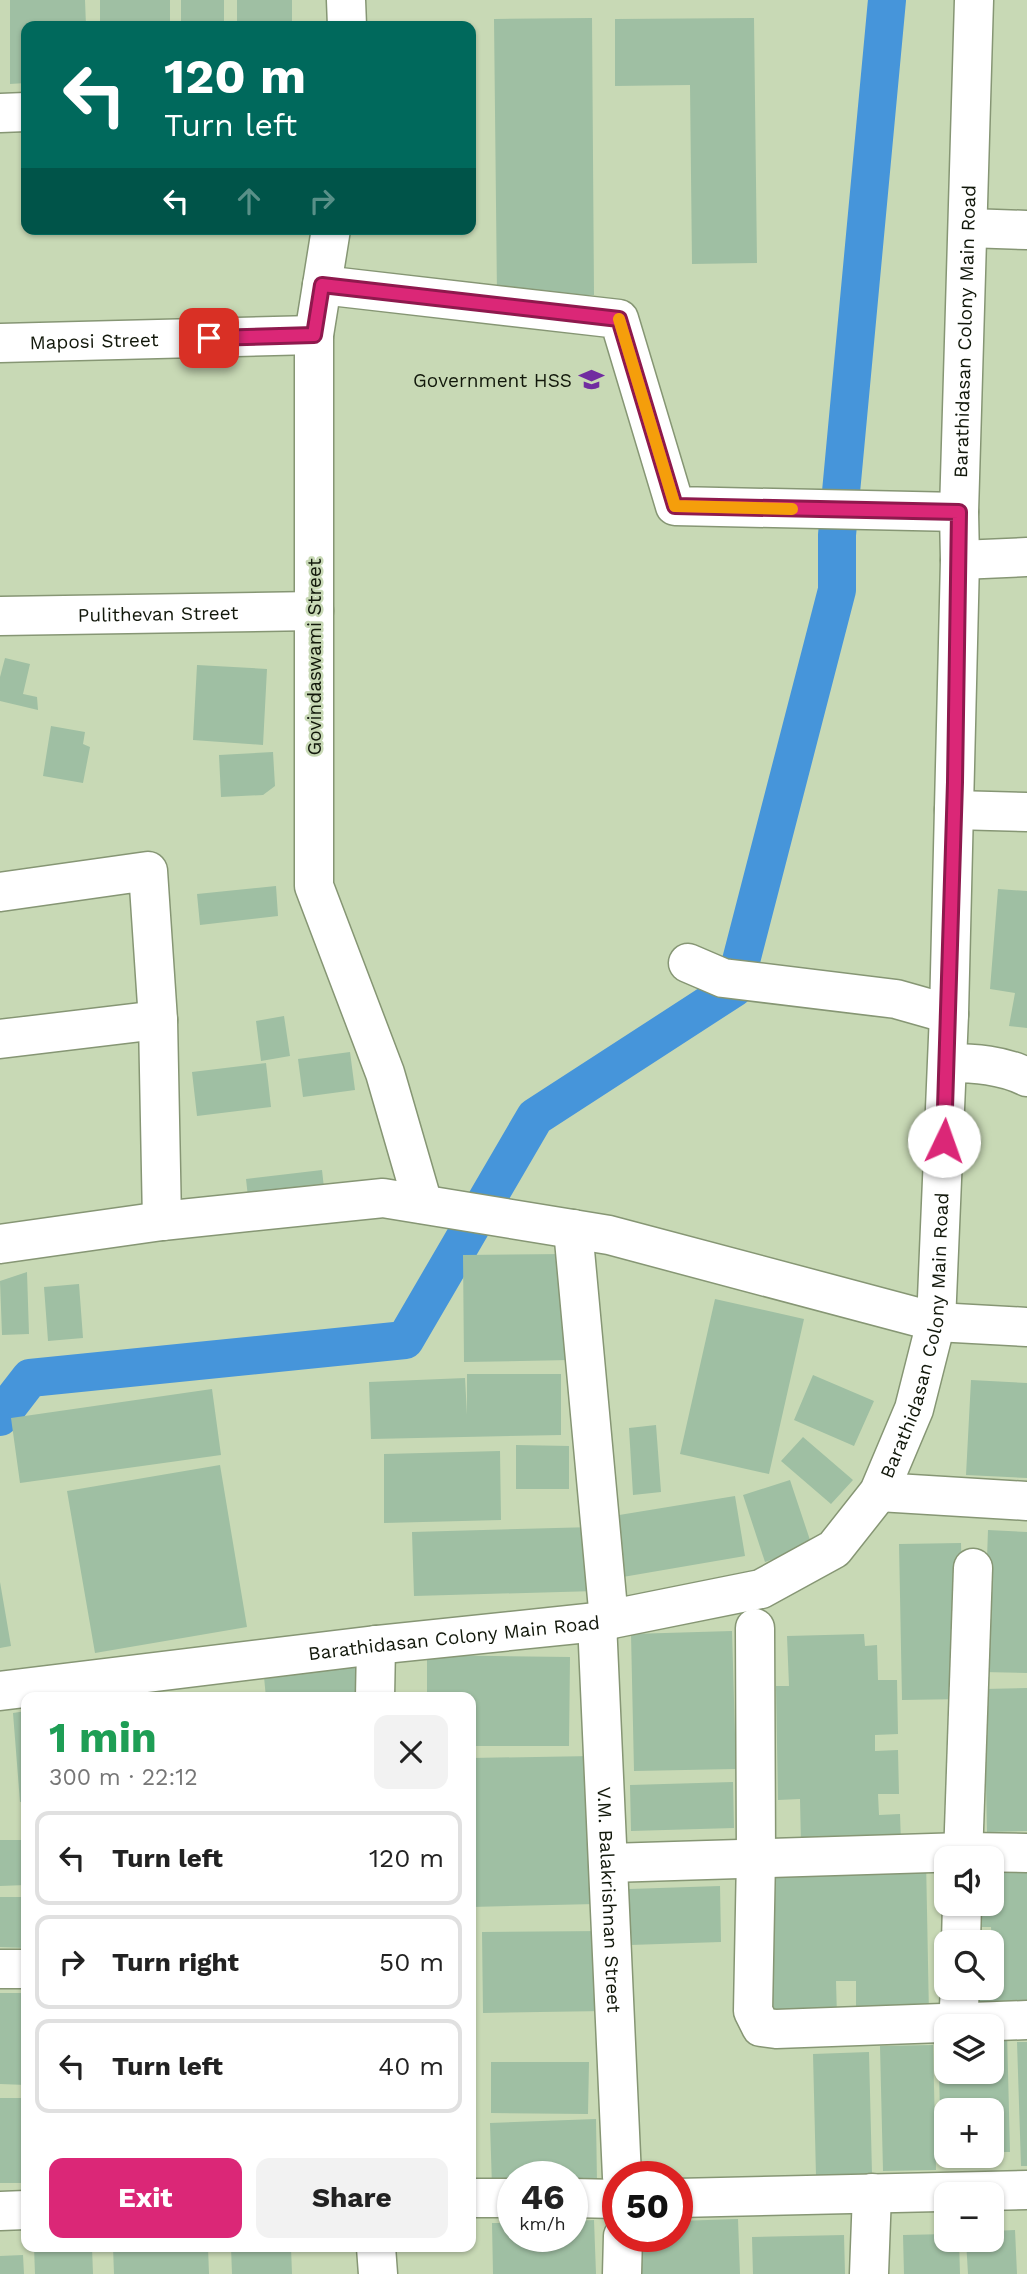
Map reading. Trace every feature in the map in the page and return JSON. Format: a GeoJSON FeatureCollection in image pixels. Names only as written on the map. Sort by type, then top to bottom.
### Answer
{"type":"FeatureCollection","features":[{"type":"Feature","properties":{"kind":"street"},"geometry":{"type":"LineString","coordinates":[[346,0],[347,21]]}},
{"type":"Feature","properties":{"kind":"street","name":"Barathidasan Colony Main Road"},"geometry":{"type":"LineString","coordinates":[[0,1691],[376,1645],[603,1621],[761,1589],[834,1549],[879,1492],[914,1409],[936,1322],[948,1041],[960,559],[942,512],[968,228],[974,0]]}},
{"type":"Feature","properties":{"kind":"street"},"geometry":{"type":"LineString","coordinates":[[0,113],[21,112]]}},
{"type":"Feature","properties":{"kind":"street"},"geometry":{"type":"LineString","coordinates":[[968,228],[1027,230]]}},
{"type":"Feature","properties":{"kind":"street","name":"Govindaswami Street"},"geometry":{"type":"LineString","coordinates":[[330,235],[314,335],[314,886],[385,1073],[423,1205]]}},
{"type":"Feature","properties":{"kind":"street"},"geometry":{"type":"LineString","coordinates":[[322,285],[619,319],[675,506],[942,512]]}},
{"type":"Feature","properties":{"kind":"street","name":"Maposi Street"},"geometry":{"type":"LineString","coordinates":[[0,343],[314,335]]}},
{"type":"Feature","properties":{"kind":"street"},"geometry":{"type":"LineString","coordinates":[[960,559],[1027,557]]}},
{"type":"Feature","properties":{"kind":"street","name":"Pulithevan Street"},"geometry":{"type":"LineString","coordinates":[[0,616],[314,611]]}},
{"type":"Feature","properties":{"kind":"street"},"geometry":{"type":"LineString","coordinates":[[954,810],[1027,812]]}},
{"type":"Feature","properties":{"kind":"street"},"geometry":{"type":"LineString","coordinates":[[0,892],[148,871],[158,1020],[162,1221]]}},
{"type":"Feature","properties":{"kind":"street"},"geometry":{"type":"LineString","coordinates":[[688,963],[723,978],[896,999],[972,1063],[1027,1077]]}},
{"type":"Feature","properties":{"kind":"street"},"geometry":{"type":"LineString","coordinates":[[0,1040],[158,1020]]}},
{"type":"Feature","properties":{"kind":"street"},"geometry":{"type":"LineString","coordinates":[[948,1041],[1027,1053]]}},
{"type":"Feature","properties":{"kind":"street"},"geometry":{"type":"LineString","coordinates":[[0,1244],[162,1221],[383,1198],[609,1235],[936,1322],[1027,1327]]}},
{"type":"Feature","properties":{"kind":"street","name":"V.M. Balakrishnan Street"},"geometry":{"type":"LineString","coordinates":[[573,1229],[603,1621],[609,1863],[621,2161]]}},
{"type":"Feature","properties":{"kind":"street"},"geometry":{"type":"LineString","coordinates":[[879,1492],[1027,1500]]}},
{"type":"Feature","properties":{"kind":"street"},"geometry":{"type":"LineString","coordinates":[[964,1846],[973,1568]]}},
{"type":"Feature","properties":{"kind":"street"},"geometry":{"type":"LineString","coordinates":[[755,1628],[753,2011],[761,2027],[776,2028],[959,2006],[1027,2020]]}},
{"type":"Feature","properties":{"kind":"street"},"geometry":{"type":"LineString","coordinates":[[375,1692],[376,1645]]}},
{"type":"Feature","properties":{"kind":"street"},"geometry":{"type":"LineString","coordinates":[[1004,1854],[1027,1853]]}},
{"type":"Feature","properties":{"kind":"street"},"geometry":{"type":"LineString","coordinates":[[609,1863],[755,1857],[934,1855]]}},
{"type":"Feature","properties":{"kind":"street"},"geometry":{"type":"LineString","coordinates":[[0,1969],[21,1969]]}},
{"type":"Feature","properties":{"kind":"street"},"geometry":{"type":"LineString","coordinates":[[693,2198],[1027,2190]]}},
{"type":"Feature","properties":{"kind":"street"},"geometry":{"type":"LineString","coordinates":[[869,2274],[872,2193]]}},
{"type":"Feature","properties":{"kind":"street"},"geometry":{"type":"LineString","coordinates":[[476,2197],[497,2198]]}},
{"type":"Feature","properties":{"kind":"street"},"geometry":{"type":"LineString","coordinates":[[0,2211],[21,2210]]}},
{"type":"Feature","properties":{"kind":"street"},"geometry":{"type":"LineString","coordinates":[[376,2252],[378,2274]]}},
{"type":"Feature","properties":{"kind":"street"},"geometry":{"type":"LineString","coordinates":[[622,2274],[623,2252]]}},
{"type":"Feature","properties":{"kind":"building"},"geometry":{"type":"Polygon","coordinates":[[[10,0],[85,0],[86,21],[21,21],[21,83],[10,84],[10,0]]]}},
{"type":"Feature","properties":{"kind":"building"},"geometry":{"type":"Polygon","coordinates":[[[100,0],[170,0],[170,21],[100,21],[100,0]]]}},
{"type":"Feature","properties":{"kind":"building"},"geometry":{"type":"Polygon","coordinates":[[[181,0],[224,0],[224,21],[181,21],[181,0]]]}},
{"type":"Feature","properties":{"kind":"building"},"geometry":{"type":"Polygon","coordinates":[[[237,0],[292,0],[292,21],[237,21],[237,0]]]}},
{"type":"Feature","properties":{"kind":"building"},"geometry":{"type":"Polygon","coordinates":[[[592,18],[594,295],[497,296],[494,19],[592,18]]]}},
{"type":"Feature","properties":{"kind":"building"},"geometry":{"type":"Polygon","coordinates":[[[754,18],[757,263],[692,264],[690,85],[615,86],[615,19],[754,18]]]}},
{"type":"Feature","properties":{"kind":"building"},"geometry":{"type":"Polygon","coordinates":[[[5,658],[30,664],[23,694],[37,697],[38,710],[0,701],[0,677],[5,658]]]}},
{"type":"Feature","properties":{"kind":"building"},"geometry":{"type":"Polygon","coordinates":[[[197,665],[267,669],[263,745],[193,740],[197,665]]]}},
{"type":"Feature","properties":{"kind":"building"},"geometry":{"type":"Polygon","coordinates":[[[51,726],[85,732],[83,744],[90,747],[83,783],[43,776],[51,726]]]}},
{"type":"Feature","properties":{"kind":"building"},"geometry":{"type":"Polygon","coordinates":[[[273,752],[275,786],[263,795],[221,797],[219,755],[273,752]]]}},
{"type":"Feature","properties":{"kind":"building"},"geometry":{"type":"Polygon","coordinates":[[[276,886],[278,916],[200,925],[197,894],[276,886]]]}},
{"type":"Feature","properties":{"kind":"building"},"geometry":{"type":"Polygon","coordinates":[[[998,889],[1027,891],[1027,1028],[1009,1026],[1015,993],[990,989],[998,889]]]}},
{"type":"Feature","properties":{"kind":"building"},"geometry":{"type":"Polygon","coordinates":[[[284,1016],[290,1056],[261,1061],[256,1021],[284,1016]]]}},
{"type":"Feature","properties":{"kind":"building"},"geometry":{"type":"Polygon","coordinates":[[[350,1052],[355,1090],[303,1097],[298,1059],[350,1052]]]}},
{"type":"Feature","properties":{"kind":"building"},"geometry":{"type":"Polygon","coordinates":[[[266,1063],[271,1107],[197,1116],[192,1072],[266,1063]]]}},
{"type":"Feature","properties":{"kind":"building"},"geometry":{"type":"Polygon","coordinates":[[[322,1170],[325,1197],[249,1206],[246,1179],[322,1170]]]}},
{"type":"Feature","properties":{"kind":"building"},"geometry":{"type":"Polygon","coordinates":[[[568,1254],[570,1360],[464,1362],[463,1255],[568,1254]]]}},
{"type":"Feature","properties":{"kind":"building"},"geometry":{"type":"Polygon","coordinates":[[[27,1272],[29,1334],[2,1335],[0,1281],[27,1272]]]}},
{"type":"Feature","properties":{"kind":"building"},"geometry":{"type":"Polygon","coordinates":[[[79,1284],[83,1338],[48,1341],[44,1287],[79,1284]]]}},
{"type":"Feature","properties":{"kind":"building"},"geometry":{"type":"Polygon","coordinates":[[[715,1299],[804,1319],[769,1474],[680,1454],[715,1299]]]}},
{"type":"Feature","properties":{"kind":"building"},"geometry":{"type":"Polygon","coordinates":[[[467,1374],[561,1374],[561,1435],[371,1439],[369,1382],[465,1378],[467,1415],[467,1374]]]}},
{"type":"Feature","properties":{"kind":"building"},"geometry":{"type":"Polygon","coordinates":[[[813,1375],[874,1401],[854,1446],[794,1420],[813,1375]]]}},
{"type":"Feature","properties":{"kind":"building"},"geometry":{"type":"Polygon","coordinates":[[[971,1380],[1027,1383],[1027,1478],[966,1475],[971,1380]]]}},
{"type":"Feature","properties":{"kind":"building"},"geometry":{"type":"Polygon","coordinates":[[[212,1389],[221,1455],[20,1483],[11,1418],[212,1389]]]}},
{"type":"Feature","properties":{"kind":"building"},"geometry":{"type":"Polygon","coordinates":[[[656,1425],[661,1492],[633,1495],[629,1428],[656,1425]]]}},
{"type":"Feature","properties":{"kind":"building"},"geometry":{"type":"Polygon","coordinates":[[[803,1437],[853,1480],[831,1504],[781,1461],[803,1437]]]}},
{"type":"Feature","properties":{"kind":"building"},"geometry":{"type":"Polygon","coordinates":[[[516,1445],[569,1446],[569,1489],[516,1489],[516,1445]]]}},
{"type":"Feature","properties":{"kind":"building"},"geometry":{"type":"Polygon","coordinates":[[[500,1451],[501,1520],[384,1523],[384,1454],[500,1451]]]}},
{"type":"Feature","properties":{"kind":"building"},"geometry":{"type":"Polygon","coordinates":[[[220,1465],[247,1627],[95,1653],[67,1491],[220,1465]]]}},
{"type":"Feature","properties":{"kind":"building"},"geometry":{"type":"Polygon","coordinates":[[[790,1480],[812,1546],[765,1562],[743,1495],[790,1480]]]}},
{"type":"Feature","properties":{"kind":"building"},"geometry":{"type":"Polygon","coordinates":[[[735,1496],[745,1556],[617,1578],[607,1517],[735,1496]]]}},
{"type":"Feature","properties":{"kind":"building"},"geometry":{"type":"Polygon","coordinates":[[[594,1527],[596,1591],[414,1596],[412,1532],[594,1527]]]}},
{"type":"Feature","properties":{"kind":"building"},"geometry":{"type":"Polygon","coordinates":[[[988,1530],[1027,1532],[1027,1673],[983,1672],[988,1530]]]}},
{"type":"Feature","properties":{"kind":"building"},"geometry":{"type":"Polygon","coordinates":[[[961,1543],[965,1699],[902,1700],[899,1544],[961,1543]]]}},
{"type":"Feature","properties":{"kind":"building"},"geometry":{"type":"Polygon","coordinates":[[[0,1582],[11,1646],[0,1648],[0,1582]]]}},
{"type":"Feature","properties":{"kind":"building"},"geometry":{"type":"Polygon","coordinates":[[[732,1631],[736,1769],[634,1771],[631,1634],[732,1631]]]}},
{"type":"Feature","properties":{"kind":"building"},"geometry":{"type":"Polygon","coordinates":[[[864,1634],[865,1646],[877,1645],[878,1680],[897,1680],[898,1734],[875,1735],[875,1751],[898,1750],[899,1794],[878,1794],[879,1815],[900,1814],[901,1843],[801,1845],[800,1799],[778,1800],[776,1686],[789,1686],[787,1636],[864,1634]]]}},
{"type":"Feature","properties":{"kind":"building"},"geometry":{"type":"Polygon","coordinates":[[[427,1655],[570,1657],[569,1746],[476,1746],[476,1692],[427,1692],[427,1655]]]}},
{"type":"Feature","properties":{"kind":"building"},"geometry":{"type":"Polygon","coordinates":[[[358,1658],[361,1692],[265,1692],[263,1666],[358,1658]]]}},
{"type":"Feature","properties":{"kind":"building"},"geometry":{"type":"Polygon","coordinates":[[[1027,1688],[1027,1831],[987,1832],[984,1689],[1027,1688]]]}},
{"type":"Feature","properties":{"kind":"building"},"geometry":{"type":"Polygon","coordinates":[[[21,1712],[20,1802],[13,1713],[21,1712]]]}},
{"type":"Feature","properties":{"kind":"building"},"geometry":{"type":"Polygon","coordinates":[[[593,1756],[596,1904],[476,1907],[476,1758],[593,1756]]]}},
{"type":"Feature","properties":{"kind":"building"},"geometry":{"type":"Polygon","coordinates":[[[733,1782],[734,1828],[631,1831],[630,1785],[733,1782]]]}},
{"type":"Feature","properties":{"kind":"building"},"geometry":{"type":"Polygon","coordinates":[[[0,1840],[21,1840],[21,1885],[0,1886],[0,1840]]]}},
{"type":"Feature","properties":{"kind":"building"},"geometry":{"type":"Polygon","coordinates":[[[926,1859],[929,2015],[856,2017],[856,1981],[836,1981],[837,2017],[765,2019],[761,1863],[926,1859]]]}},
{"type":"Feature","properties":{"kind":"building"},"geometry":{"type":"Polygon","coordinates":[[[1027,1863],[1027,2006],[974,2007],[974,2000],[1004,2000],[1004,1930],[972,1927],[972,1916],[1004,1916],[1004,1864],[1027,1863]]]}},
{"type":"Feature","properties":{"kind":"building"},"geometry":{"type":"Polygon","coordinates":[[[720,1886],[721,1942],[630,1945],[629,1889],[720,1886]]]}},
{"type":"Feature","properties":{"kind":"building"},"geometry":{"type":"Polygon","coordinates":[[[0,1897],[21,1897],[21,1948],[0,1947],[0,1897]]]}},
{"type":"Feature","properties":{"kind":"building"},"geometry":{"type":"Polygon","coordinates":[[[605,1931],[605,2011],[483,2013],[482,1932],[605,1931]]]}},
{"type":"Feature","properties":{"kind":"building"},"geometry":{"type":"Polygon","coordinates":[[[0,1993],[21,1993],[21,2085],[0,2084],[0,1993]]]}},
{"type":"Feature","properties":{"kind":"building"},"geometry":{"type":"Polygon","coordinates":[[[1004,2031],[1007,2031],[1010,2152],[1004,2152],[1004,2098],[940,2098],[939,2084],[1004,2084],[1004,2031]]]}},
{"type":"Feature","properties":{"kind":"building"},"geometry":{"type":"Polygon","coordinates":[[[1017,2042],[1027,2042],[1027,2166],[1021,2166],[1017,2042]]]}},
{"type":"Feature","properties":{"kind":"building"},"geometry":{"type":"Polygon","coordinates":[[[933,2045],[936,2170],[883,2171],[880,2046],[933,2045]]]}},
{"type":"Feature","properties":{"kind":"building"},"geometry":{"type":"Polygon","coordinates":[[[869,2052],[872,2174],[816,2176],[813,2054],[869,2052]]]}},
{"type":"Feature","properties":{"kind":"building"},"geometry":{"type":"Polygon","coordinates":[[[491,2062],[589,2062],[588,2114],[491,2113],[491,2062]]]}},
{"type":"Feature","properties":{"kind":"building"},"geometry":{"type":"Polygon","coordinates":[[[0,2098],[21,2098],[21,2183],[0,2183],[0,2098]]]}},
{"type":"Feature","properties":{"kind":"building"},"geometry":{"type":"Polygon","coordinates":[[[596,2119],[597,2183],[588,2183],[588,2161],[497,2161],[497,2187],[492,2187],[490,2123],[596,2119]]]}},
{"type":"Feature","properties":{"kind":"building"},"geometry":{"type":"Polygon","coordinates":[[[738,2219],[740,2274],[631,2274],[630,2252],[693,2252],[693,2220],[738,2219]]]}},
{"type":"Feature","properties":{"kind":"building"},"geometry":{"type":"Polygon","coordinates":[[[588,2220],[594,2220],[596,2274],[493,2274],[492,2223],[497,2223],[497,2252],[588,2252],[588,2220]]]}},
{"type":"Feature","properties":{"kind":"building"},"geometry":{"type":"Polygon","coordinates":[[[1004,2230],[1015,2230],[1017,2274],[968,2274],[967,2252],[1004,2252],[1004,2230]]]}},
{"type":"Feature","properties":{"kind":"building"},"geometry":{"type":"Polygon","coordinates":[[[934,2234],[934,2252],[959,2252],[960,2274],[904,2274],[903,2235],[934,2234]]]}},
{"type":"Feature","properties":{"kind":"building"},"geometry":{"type":"Polygon","coordinates":[[[844,2235],[845,2274],[753,2274],[752,2237],[844,2235]]]}},
{"type":"Feature","properties":{"kind":"building"},"geometry":{"type":"Polygon","coordinates":[[[34,2252],[92,2252],[93,2274],[35,2274],[34,2252]]]}},
{"type":"Feature","properties":{"kind":"building"},"geometry":{"type":"Polygon","coordinates":[[[113,2252],[208,2252],[209,2274],[114,2274],[113,2252]]]}},
{"type":"Feature","properties":{"kind":"building"},"geometry":{"type":"Polygon","coordinates":[[[231,2252],[291,2252],[292,2274],[232,2274],[231,2252]]]}},
{"type":"Feature","properties":{"kind":"building"},"geometry":{"type":"Polygon","coordinates":[[[23,2255],[24,2274],[0,2274],[0,2256],[23,2255]]]}},
{"type":"Feature","properties":{"kind":"waterway"},"geometry":{"type":"LineString","coordinates":[[0,1417],[30,1378],[405,1340],[535,1117],[734,988],[837,590],[837,535],[887,0]]}},
{"type":"Feature","properties":{"kind":"slow traffic"},"geometry":{"type":"LineString","coordinates":[[619,319],[675,506],[792,509]]}},
{"type":"Feature","properties":{"kind":"place","name":"Government HSS"},"geometry":{"type":"Point","coordinates":[592,380]}},
{"type":"Feature","properties":{"kind":"route"},"geometry":{"type":"LineString","coordinates":[[209,338],[314,335],[322,285],[619,319],[675,506],[959,512],[955,782],[944,1141]]}}]}
